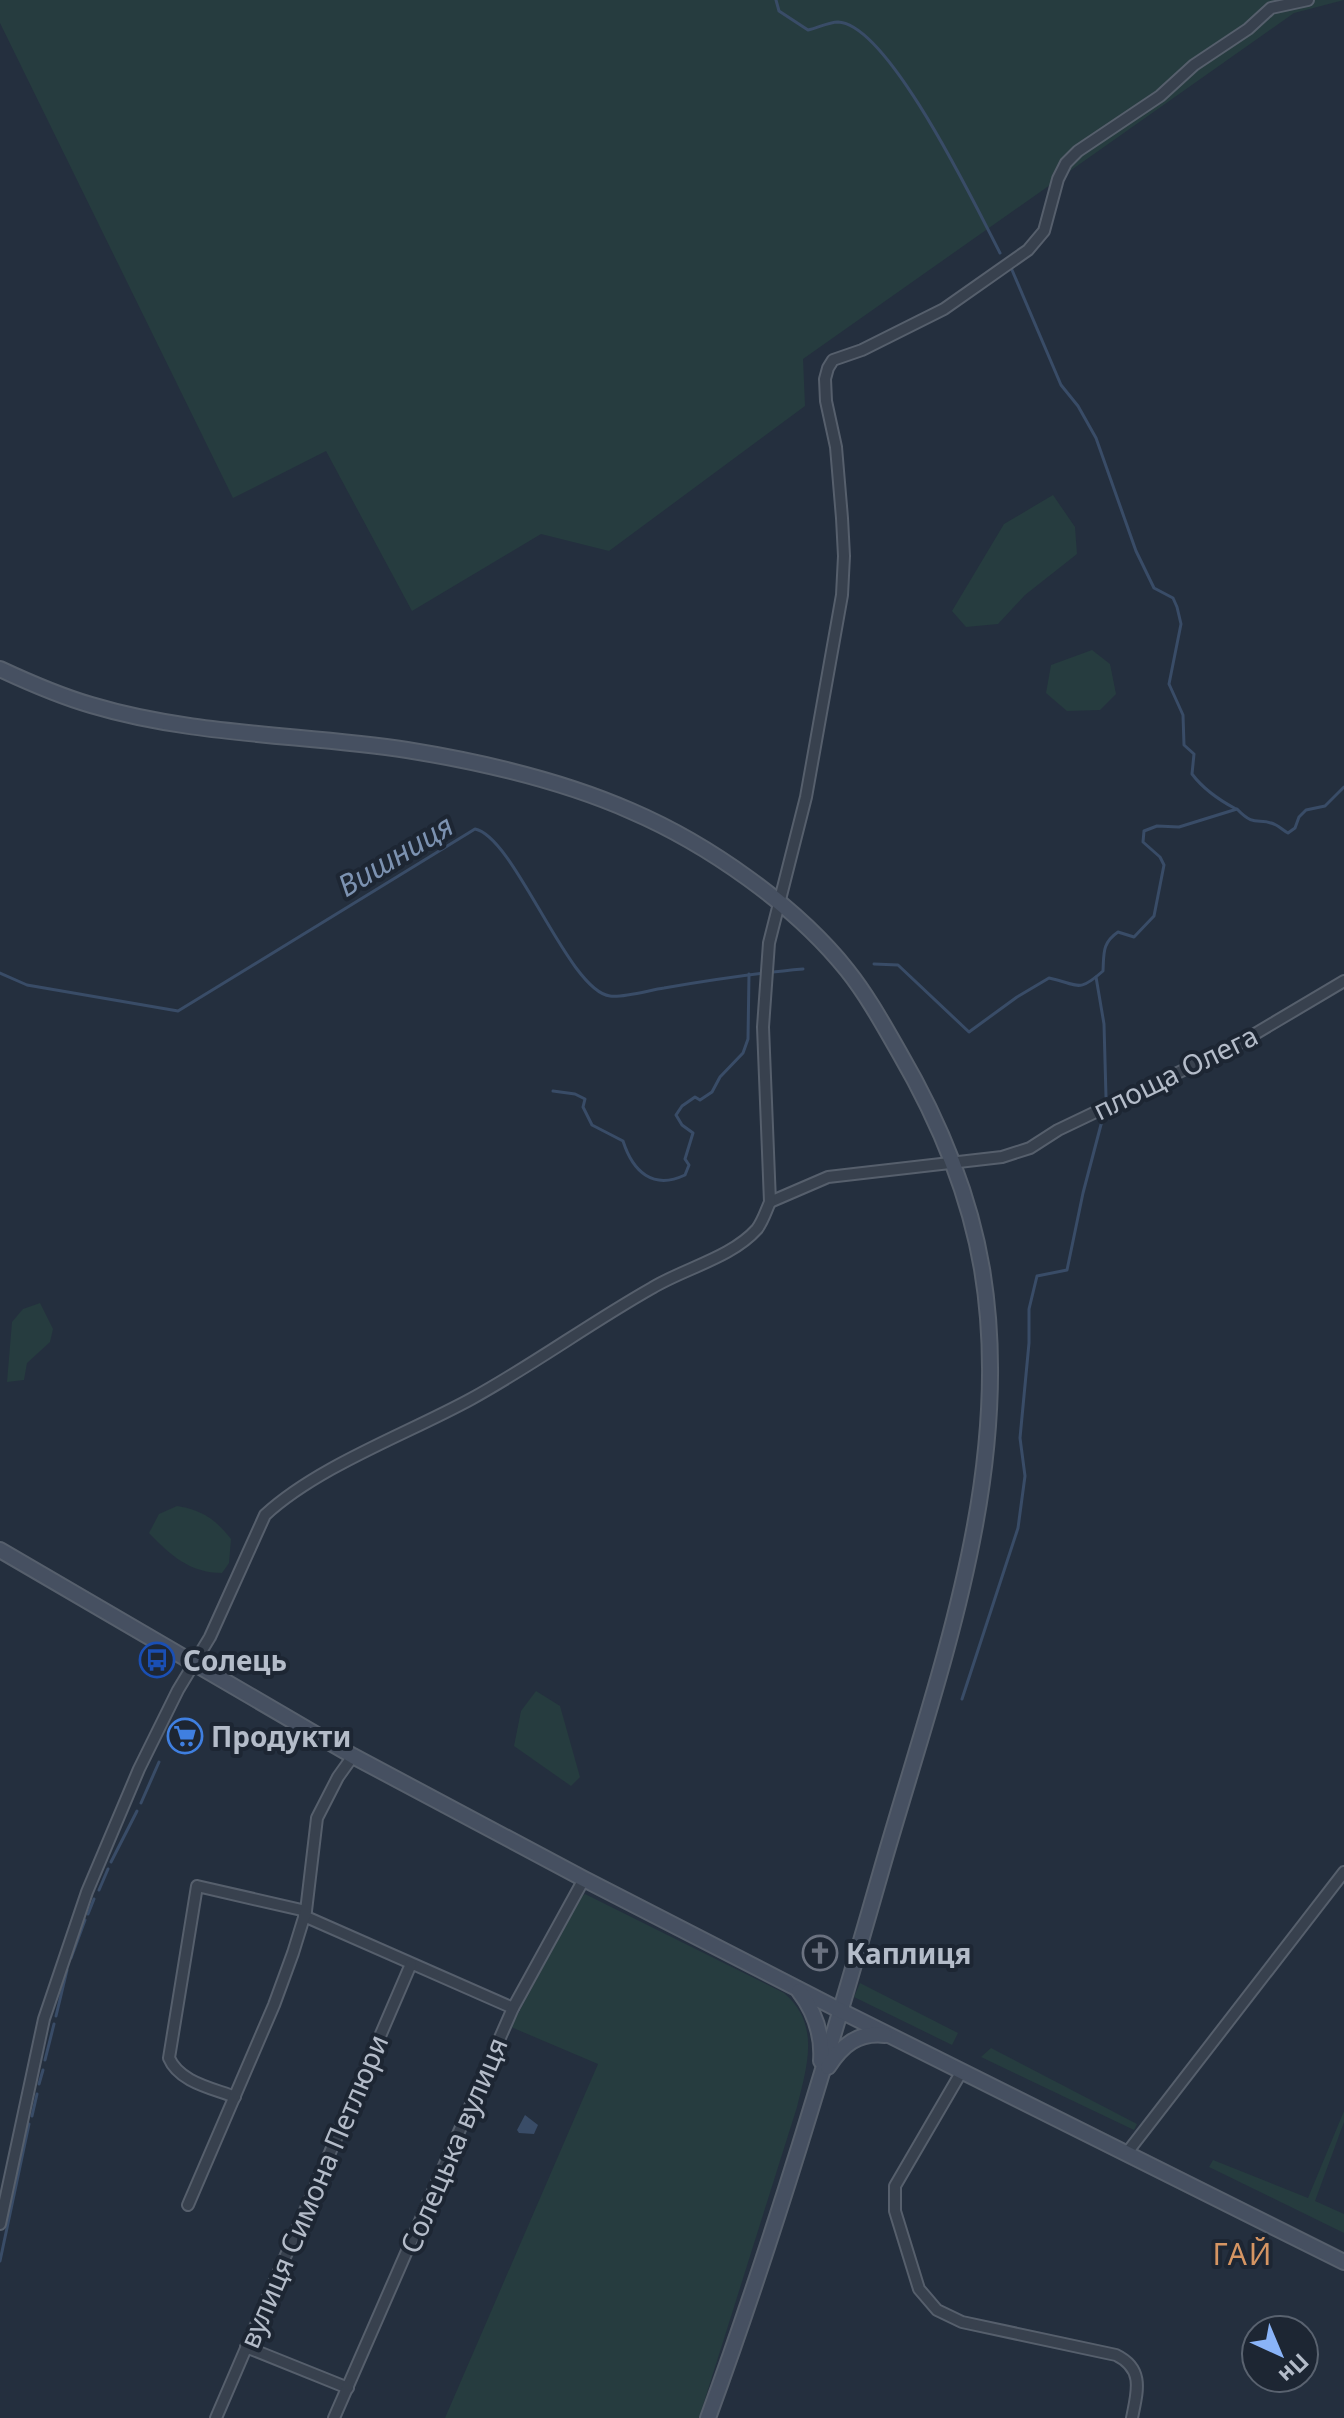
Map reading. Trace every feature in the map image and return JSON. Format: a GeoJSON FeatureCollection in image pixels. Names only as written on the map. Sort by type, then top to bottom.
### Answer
{"type":"FeatureCollection","features":[{"type":"Feature","properties":{"kind":"main road"},"geometry":{"type":"LineString","coordinates":[[0,669],[92,705],[169,723],[404,750],[493,767],[636,812],[682,837],[779,901],[820,940],[866,997],[913,1077],[953,1163],[982,1265],[991,1365],[985,1454],[966,1565],[952,1624],[841,2011],[708,2418]]}},
{"type":"Feature","properties":{"kind":"main road"},"geometry":{"type":"LineString","coordinates":[[0,1550],[353,1756],[584,1879],[1344,2262]]}},
{"type":"Feature","properties":{"kind":"main road"},"geometry":{"type":"LineString","coordinates":[[797,1989],[810,2006],[820,2036],[819,2081]]}},
{"type":"Feature","properties":{"kind":"main road"},"geometry":{"type":"LineString","coordinates":[[819,2081],[834,2057],[849,2042],[866,2034],[891,2035]]}},
{"type":"Feature","properties":{"kind":"street"},"geometry":{"type":"LineString","coordinates":[[0,2224],[34,2062],[63,1959],[87,1892],[139,1769],[210,1637],[265,1515],[280,1501],[372,1449],[472,1399],[654,1286],[737,1246],[759,1226],[770,1202],[763,1027],[769,943],[806,797],[842,595],[842,518],[836,447],[826,401],[825,379],[833,360],[862,350],[944,309],[1028,250],[1044,231],[1058,179],[1066,163],[1078,151],[1160,96],[1194,65],[1248,29],[1271,8],[1308,0]]}},
{"type":"Feature","properties":{"kind":"street","name":"площа Олега"},"geometry":{"type":"LineString","coordinates":[[770,1202],[828,1177],[1002,1157],[1030,1148],[1058,1130],[1238,1044],[1344,981]]}},
{"type":"Feature","properties":{"kind":"street"},"geometry":{"type":"LineString","coordinates":[[188,2205],[274,2005],[305,1914],[317,1818],[338,1777],[353,1756]]}},
{"type":"Feature","properties":{"kind":"street"},"geometry":{"type":"LineString","coordinates":[[1126,2154],[1344,1872]]}},
{"type":"Feature","properties":{"kind":"street","name":"Солецька вулиця"},"geometry":{"type":"LineString","coordinates":[[334,2418],[513,2008],[584,1879]]}},
{"type":"Feature","properties":{"kind":"street"},"geometry":{"type":"LineString","coordinates":[[235,2097],[192,2080],[173,2067],[169,2058],[197,1886],[305,1914],[513,2008]]}},
{"type":"Feature","properties":{"kind":"street","name":"вулиця Симона Петлюри"},"geometry":{"type":"LineString","coordinates":[[216,2418],[411,1964]]}},
{"type":"Feature","properties":{"kind":"street"},"geometry":{"type":"LineString","coordinates":[[962,2071],[900,2178],[893,2199],[915,2279],[932,2306],[948,2317],[1126,2359],[1136,2373],[1139,2384],[1132,2418]]}},
{"type":"Feature","properties":{"kind":"street"},"geometry":{"type":"LineString","coordinates":[[246,2347],[348,2388]]}},
{"type":"Feature","properties":{"kind":"green space"},"geometry":{"type":"Polygon","coordinates":[[[0,0],[1344,0],[1294,13],[803,359],[805,406],[609,551],[541,534],[412,611],[326,451],[233,498],[0,23],[0,0]]]}},
{"type":"Feature","properties":{"kind":"green space"},"geometry":{"type":"Polygon","coordinates":[[[1053,495],[1075,527],[1077,554],[1025,595],[998,624],[966,627],[952,611],[1004,524],[1053,495]]]}},
{"type":"Feature","properties":{"kind":"green space"},"geometry":{"type":"Polygon","coordinates":[[[1092,650],[1110,664],[1116,694],[1100,710],[1067,711],[1046,693],[1051,665],[1092,650]]]}},
{"type":"Feature","properties":{"kind":"green space"},"geometry":{"type":"Polygon","coordinates":[[[40,1303],[53,1329],[50,1342],[27,1363],[24,1380],[7,1382],[12,1322],[23,1309],[40,1303]]]}},
{"type":"Feature","properties":{"kind":"green space"},"geometry":{"type":"Polygon","coordinates":[[[177,1506],[207,1516],[231,1539],[229,1563],[222,1573],[190,1566],[165,1549],[149,1533],[159,1514],[177,1506]]]}},
{"type":"Feature","properties":{"kind":"green space"},"geometry":{"type":"Polygon","coordinates":[[[536,1691],[560,1706],[580,1777],[571,1786],[514,1746],[521,1711],[536,1691]]]}},
{"type":"Feature","properties":{"kind":"green space"},"geometry":{"type":"Polygon","coordinates":[[[585,1894],[784,1993],[796,2005],[803,2018],[808,2046],[797,2107],[699,2418],[445,2418],[598,2064],[511,2027],[580,1898],[585,1894]]]}},
{"type":"Feature","properties":{"kind":"green space"},"geometry":{"type":"Polygon","coordinates":[[[860,1983],[958,2033],[952,2045],[854,1997],[860,1983]]]}},
{"type":"Feature","properties":{"kind":"green space"},"geometry":{"type":"Polygon","coordinates":[[[991,2048],[1137,2124],[1134,2130],[981,2057],[991,2048]]]}},
{"type":"Feature","properties":{"kind":"green space"},"geometry":{"type":"Polygon","coordinates":[[[1344,2111],[1344,2122],[1315,2201],[1344,2214],[1344,2233],[1209,2167],[1213,2160],[1308,2198],[1344,2111]]]}},
{"type":"Feature","properties":{"kind":"water"},"geometry":{"type":"Polygon","coordinates":[[[525,2115],[538,2125],[534,2134],[519,2133],[517,2130],[525,2115]]]}},
{"type":"Feature","properties":{"kind":"waterway"},"geometry":{"type":"LineString","coordinates":[[776,0],[779,11],[808,30],[838,22],[859,31],[882,53],[930,122],[1000,253]]}},
{"type":"Feature","properties":{"kind":"waterway"},"geometry":{"type":"LineString","coordinates":[[1012,270],[1061,385],[1078,406],[1096,438],[1136,551],[1154,588],[1173,598],[1177,607],[1181,624],[1169,684],[1183,715],[1184,745],[1194,754],[1192,774],[1212,794],[1236,809]]}},
{"type":"Feature","properties":{"kind":"waterway","name":"Вишниця"},"geometry":{"type":"LineString","coordinates":[[874,964],[898,965],[969,1032],[1049,978],[1078,985],[1088,983],[1103,971],[1109,940],[1118,932],[1134,937],[1154,916],[1164,865],[1160,857],[1143,842],[1144,831],[1157,826],[1179,827],[1237,809],[1249,819],[1270,823],[1288,833],[1295,828],[1306,810],[1325,806],[1344,787]]}},
{"type":"Feature","properties":{"kind":"waterway","name":"Вишниця"},"geometry":{"type":"LineString","coordinates":[[0,973],[27,985],[178,1011],[475,829],[491,838],[507,858],[577,969],[594,988],[610,996],[803,969]]}},
{"type":"Feature","properties":{"kind":"waterway"},"geometry":{"type":"LineString","coordinates":[[553,1091],[575,1094],[585,1099],[583,1107],[592,1125],[623,1141],[632,1162],[646,1175],[663,1180],[685,1175],[689,1165],[685,1159],[693,1133],[682,1125],[676,1115],[682,1106],[695,1097],[700,1100],[712,1092],[720,1077],[743,1053],[748,1039],[749,974]]}},
{"type":"Feature","properties":{"kind":"waterway"},"geometry":{"type":"LineString","coordinates":[[1096,977],[1104,1024],[1106,1097]]}},
{"type":"Feature","properties":{"kind":"waterway"},"geometry":{"type":"LineString","coordinates":[[962,1699],[1018,1528],[1025,1476],[1020,1438],[1029,1309],[1037,1276],[1067,1270],[1103,1117]]}},
{"type":"Feature","properties":{"kind":"waterway"},"geometry":{"type":"LineString","coordinates":[[141,1803],[159,1762]]}},
{"type":"Feature","properties":{"kind":"waterway"},"geometry":{"type":"LineString","coordinates":[[111,1862],[137,1811]]}},
{"type":"Feature","properties":{"kind":"waterway"},"geometry":{"type":"LineString","coordinates":[[99,1890],[108,1869]]}},
{"type":"Feature","properties":{"kind":"waterway"},"geometry":{"type":"LineString","coordinates":[[88,1914],[94,1899]]}},
{"type":"Feature","properties":{"kind":"waterway"},"geometry":{"type":"LineString","coordinates":[[71,1958],[85,1920]]}},
{"type":"Feature","properties":{"kind":"waterway"},"geometry":{"type":"LineString","coordinates":[[56,2016],[67,1970]]}},
{"type":"Feature","properties":{"kind":"waterway"},"geometry":{"type":"LineString","coordinates":[[45,2060],[54,2024]]}},
{"type":"Feature","properties":{"kind":"waterway"},"geometry":{"type":"LineString","coordinates":[[39,2084],[43,2070]]}},
{"type":"Feature","properties":{"kind":"waterway"},"geometry":{"type":"LineString","coordinates":[[32,2116],[37,2094]]}},
{"type":"Feature","properties":{"kind":"waterway"},"geometry":{"type":"LineString","coordinates":[[0,2261],[29,2124]]}},
{"type":"Feature","properties":{"kind":"place","name":"Солець"},"geometry":{"type":"Point","coordinates":[157,1660]}},
{"type":"Feature","properties":{"kind":"place","name":"Продукти"},"geometry":{"type":"Point","coordinates":[185,1736]}},
{"type":"Feature","properties":{"kind":"place","name":"Каплиця"},"geometry":{"type":"Point","coordinates":[820,1953]}},
{"type":"Feature","properties":{"kind":"district","name":"ГАЙ"},"geometry":{"type":"Point","coordinates":[1243,2253]}}]}
